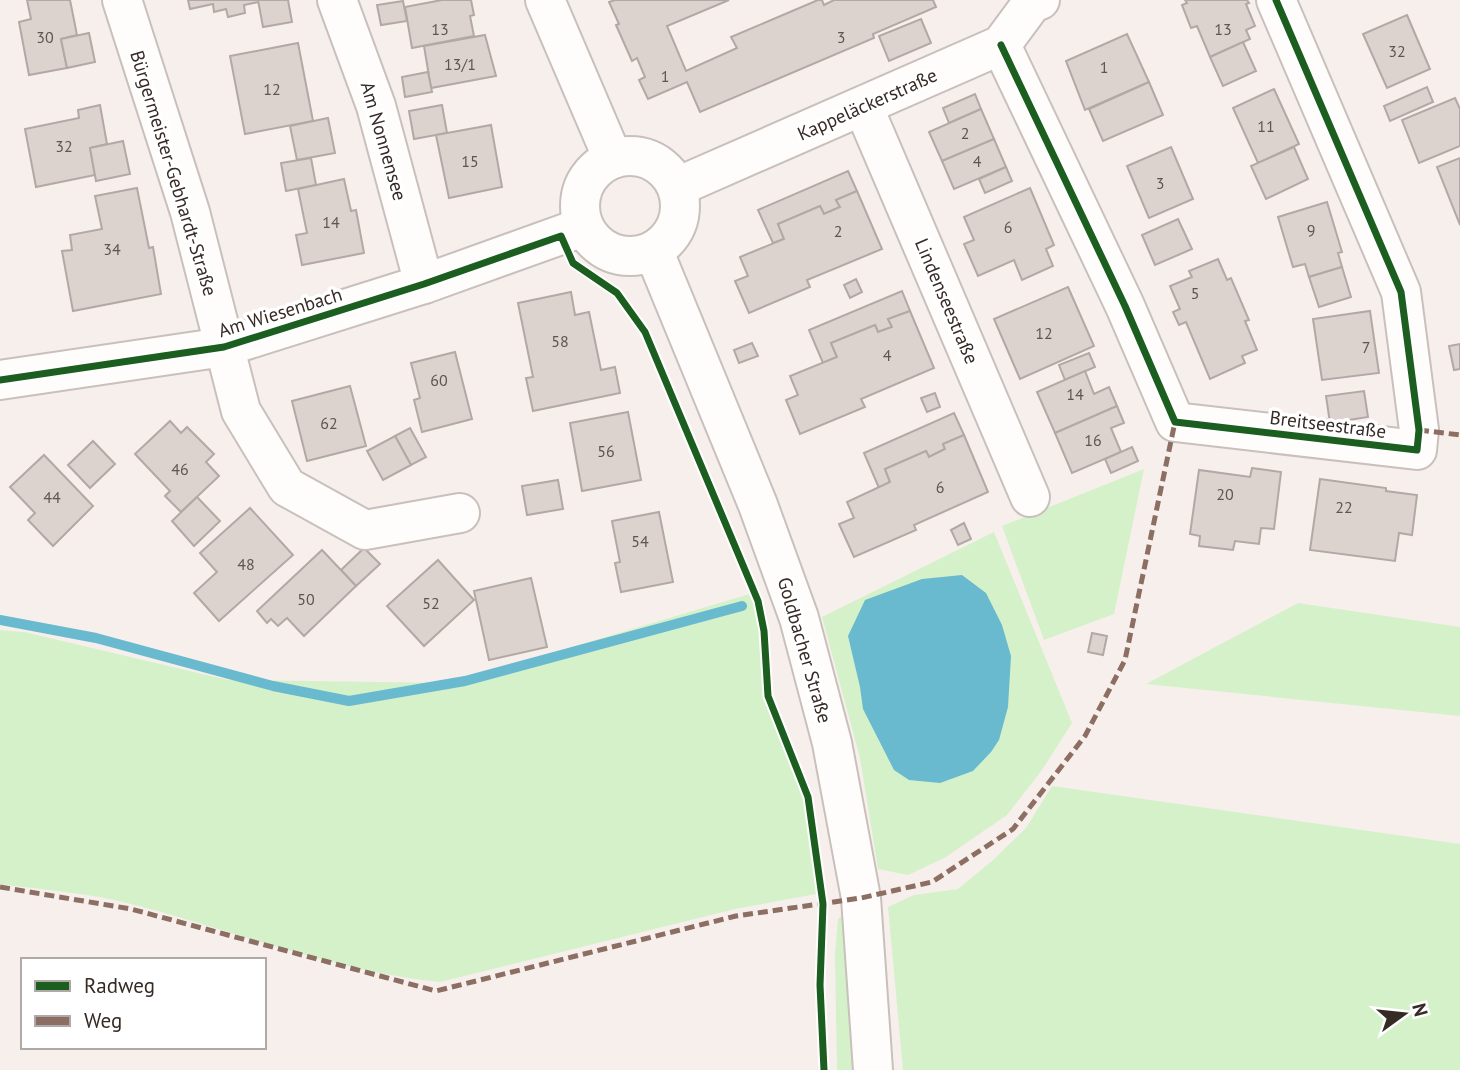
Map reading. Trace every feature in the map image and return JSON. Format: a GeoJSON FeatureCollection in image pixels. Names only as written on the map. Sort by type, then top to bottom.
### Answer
{"type":"FeatureCollection","features":[{"type":"Feature","properties":{"kind":"street","name":"Bürgermeister-Gebhardt-Straße"},"geometry":{"type":"LineString","coordinates":[[122,0],[190,212],[224,347]]}},
{"type":"Feature","properties":{"kind":"street","name":"Am Nonnensee"},"geometry":{"type":"LineString","coordinates":[[337,0],[376,106],[424,284]]}},
{"type":"Feature","properties":{"kind":"street"},"geometry":{"type":"LineString","coordinates":[[545,0],[613,159]]}},
{"type":"Feature","properties":{"kind":"street","name":"Kappeläckerstraße"},"geometry":{"type":"LineString","coordinates":[[677,187],[1001,45],[1032,3],[1040,0]]}},
{"type":"Feature","properties":{"kind":"street","name":"Breitseestraße"},"geometry":{"type":"LineString","coordinates":[[1001,45],[1125,306],[1175,422],[1417,450],[1419,430],[1401,292],[1276,0]]}},
{"type":"Feature","properties":{"kind":"street","name":"Lindenseestraße"},"geometry":{"type":"LineString","coordinates":[[863,106],[1030,496]]}},
{"type":"Feature","properties":{"kind":"street"},"geometry":{"type":"LineString","coordinates":[[627,155],[645,157],[663,168],[677,187],[681,206],[676,229],[654,252],[635,257],[620,256],[601,248],[583,227],[579,208],[581,191],[595,169],[613,159],[627,155]]}},
{"type":"Feature","properties":{"kind":"street","name":"Am Wiesenbach"},"geometry":{"type":"LineString","coordinates":[[0,380],[224,347],[424,284],[583,227]]}},
{"type":"Feature","properties":{"kind":"street","name":"Goldbacher Straße"},"geometry":{"type":"LineString","coordinates":[[654,252],[758,505],[799,618],[832,743],[861,898],[873,1070]]}},
{"type":"Feature","properties":{"kind":"street","name":"Am Wiesenbach"},"geometry":{"type":"LineString","coordinates":[[224,347],[241,411],[287,487],[365,530],[460,513]]}},
{"type":"Feature","properties":{"kind":"green space"},"geometry":{"type":"Polygon","coordinates":[[[1144,469],[1114,614],[1044,640],[1002,526],[1144,469]]]}},
{"type":"Feature","properties":{"kind":"green space"},"geometry":{"type":"Polygon","coordinates":[[[994,532],[1072,723],[1042,770],[1007,815],[946,857],[908,875],[878,869],[860,758],[822,617],[994,532]]]}},
{"type":"Feature","properties":{"kind":"green space"},"geometry":{"type":"Polygon","coordinates":[[[753,593],[762,634],[765,699],[805,799],[816,894],[735,909],[440,982],[401,977],[323,960],[115,900],[0,884],[0,630],[24,632],[228,680],[451,683],[753,593]]]}},
{"type":"Feature","properties":{"kind":"green space"},"geometry":{"type":"Polygon","coordinates":[[[1298,603],[1460,627],[1460,716],[1146,684],[1298,603]]]}},
{"type":"Feature","properties":{"kind":"green space"},"geometry":{"type":"Polygon","coordinates":[[[1052,786],[1460,844],[1460,1070],[903,1070],[888,907],[914,895],[958,889],[1026,828],[1052,786]]]}},
{"type":"Feature","properties":{"kind":"green space"},"geometry":{"type":"Polygon","coordinates":[[[845,913],[862,1070],[837,1070],[835,954],[838,919],[845,913]]]}},
{"type":"Feature","properties":{"kind":"water"},"geometry":{"type":"Polygon","coordinates":[[[962,575],[986,593],[1002,625],[1011,656],[1008,707],[999,740],[973,771],[940,783],[909,780],[894,770],[863,709],[848,636],[865,600],[922,579],[962,575]]]}},
{"type":"Feature","properties":{"kind":"building"},"geometry":{"type":"Polygon","coordinates":[[[27,0],[70,0],[77,35],[61,39],[67,68],[29,75],[19,22],[31,19],[27,0]]]}},
{"type":"Feature","properties":{"kind":"building"},"geometry":{"type":"Polygon","coordinates":[[[188,0],[259,2],[244,5],[245,13],[228,17],[226,9],[214,12],[213,4],[190,9],[188,0]]]}},
{"type":"Feature","properties":{"kind":"building"},"geometry":{"type":"Polygon","coordinates":[[[258,0],[288,0],[292,22],[263,27],[258,0]]]}},
{"type":"Feature","properties":{"kind":"building"},"geometry":{"type":"Polygon","coordinates":[[[442,0],[471,0],[474,15],[470,16],[474,36],[412,48],[405,7],[442,0]]]}},
{"type":"Feature","properties":{"kind":"building"},"geometry":{"type":"Polygon","coordinates":[[[729,0],[667,26],[686,71],[737,48],[731,37],[818,0],[822,0],[824,5],[834,0],[933,0],[936,7],[873,34],[874,38],[700,112],[687,82],[648,99],[639,80],[645,77],[637,58],[632,61],[616,25],[619,24],[609,2],[729,0]]]}},
{"type":"Feature","properties":{"kind":"building"},"geometry":{"type":"Polygon","coordinates":[[[1185,0],[1247,0],[1249,3],[1246,4],[1255,26],[1246,30],[1250,39],[1210,57],[1197,26],[1191,28],[1182,5],[1187,3],[1185,0]]]}},
{"type":"Feature","properties":{"kind":"building"},"geometry":{"type":"Polygon","coordinates":[[[403,1],[407,21],[381,25],[377,5],[403,1]]]}},
{"type":"Feature","properties":{"kind":"building"},"geometry":{"type":"Polygon","coordinates":[[[1407,15],[1430,69],[1387,88],[1363,34],[1407,15]]]}},
{"type":"Feature","properties":{"kind":"building"},"geometry":{"type":"Polygon","coordinates":[[[921,19],[931,43],[889,61],[879,36],[921,19]]]}},
{"type":"Feature","properties":{"kind":"building"},"geometry":{"type":"Polygon","coordinates":[[[89,33],[95,62],[67,68],[61,39],[89,33]]]}},
{"type":"Feature","properties":{"kind":"building"},"geometry":{"type":"Polygon","coordinates":[[[1127,34],[1149,82],[1085,110],[1066,61],[1127,34]]]}},
{"type":"Feature","properties":{"kind":"building"},"geometry":{"type":"Polygon","coordinates":[[[485,35],[496,76],[431,88],[424,46],[485,35]]]}},
{"type":"Feature","properties":{"kind":"building"},"geometry":{"type":"Polygon","coordinates":[[[1243,42],[1256,71],[1223,86],[1210,57],[1243,42]]]}},
{"type":"Feature","properties":{"kind":"building"},"geometry":{"type":"Polygon","coordinates":[[[298,43],[313,121],[245,134],[230,56],[298,43]]]}},
{"type":"Feature","properties":{"kind":"building"},"geometry":{"type":"Polygon","coordinates":[[[428,72],[432,92],[405,97],[402,77],[428,72]]]}},
{"type":"Feature","properties":{"kind":"building"},"geometry":{"type":"Polygon","coordinates":[[[1149,82],[1163,115],[1103,141],[1089,109],[1149,82]]]}},
{"type":"Feature","properties":{"kind":"building"},"geometry":{"type":"Polygon","coordinates":[[[1427,87],[1433,102],[1390,121],[1384,106],[1427,87]]]}},
{"type":"Feature","properties":{"kind":"building"},"geometry":{"type":"Polygon","coordinates":[[[1274,89],[1299,144],[1258,163],[1233,108],[1274,89]]]}},
{"type":"Feature","properties":{"kind":"building"},"geometry":{"type":"Polygon","coordinates":[[[975,94],[981,109],[949,123],[943,108],[975,94]]]}},
{"type":"Feature","properties":{"kind":"building"},"geometry":{"type":"Polygon","coordinates":[[[1455,98],[1460,109],[1460,146],[1419,163],[1402,120],[1455,98]]]}},
{"type":"Feature","properties":{"kind":"building"},"geometry":{"type":"Polygon","coordinates":[[[100,105],[107,144],[90,148],[95,175],[36,187],[25,129],[79,118],[78,110],[100,105]]]}},
{"type":"Feature","properties":{"kind":"building"},"geometry":{"type":"Polygon","coordinates":[[[442,105],[447,133],[414,139],[409,111],[442,105]]]}},
{"type":"Feature","properties":{"kind":"building"},"geometry":{"type":"Polygon","coordinates":[[[981,109],[994,139],[942,161],[929,132],[981,109]]]}},
{"type":"Feature","properties":{"kind":"building"},"geometry":{"type":"Polygon","coordinates":[[[328,118],[335,153],[297,160],[290,126],[328,118]]]}},
{"type":"Feature","properties":{"kind":"building"},"geometry":{"type":"Polygon","coordinates":[[[491,125],[502,187],[449,198],[436,135],[491,125]]]}},
{"type":"Feature","properties":{"kind":"building"},"geometry":{"type":"Polygon","coordinates":[[[994,139],[1006,167],[954,189],[942,161],[994,139]]]}},
{"type":"Feature","properties":{"kind":"building"},"geometry":{"type":"Polygon","coordinates":[[[123,141],[130,174],[96,181],[90,148],[123,141]]]}},
{"type":"Feature","properties":{"kind":"building"},"geometry":{"type":"Polygon","coordinates":[[[1171,147],[1193,199],[1149,218],[1127,166],[1171,147]]]}},
{"type":"Feature","properties":{"kind":"building"},"geometry":{"type":"Polygon","coordinates":[[[1294,147],[1308,179],[1266,199],[1251,166],[1294,147]]]}},
{"type":"Feature","properties":{"kind":"building"},"geometry":{"type":"Polygon","coordinates":[[[311,158],[316,185],[286,191],[281,163],[311,158]]]}},
{"type":"Feature","properties":{"kind":"building"},"geometry":{"type":"Polygon","coordinates":[[[1460,158],[1460,225],[1437,167],[1460,158]]]}},
{"type":"Feature","properties":{"kind":"building"},"geometry":{"type":"Polygon","coordinates":[[[1006,167],[1012,181],[985,193],[979,179],[1006,167]]]}},
{"type":"Feature","properties":{"kind":"building"},"geometry":{"type":"Polygon","coordinates":[[[848,171],[857,191],[836,200],[840,207],[824,214],[820,206],[778,224],[784,239],[773,243],[758,210],[848,171]]]}},
{"type":"Feature","properties":{"kind":"building"},"geometry":{"type":"Polygon","coordinates":[[[344,179],[351,211],[356,210],[364,253],[302,265],[296,235],[307,233],[298,189],[344,179]]]}},
{"type":"Feature","properties":{"kind":"building"},"geometry":{"type":"Polygon","coordinates":[[[137,188],[149,248],[153,247],[161,294],[73,311],[62,251],[72,250],[70,235],[102,229],[95,196],[137,188]]]}},
{"type":"Feature","properties":{"kind":"building"},"geometry":{"type":"Polygon","coordinates":[[[1030,188],[1054,245],[1046,249],[1053,266],[1022,280],[1014,260],[978,276],[964,244],[974,240],[964,217],[1030,188]]]}},
{"type":"Feature","properties":{"kind":"building"},"geometry":{"type":"Polygon","coordinates":[[[857,191],[882,249],[807,280],[810,287],[749,313],[735,281],[748,276],[740,257],[784,239],[778,224],[820,206],[824,214],[840,207],[836,200],[857,191]]]}},
{"type":"Feature","properties":{"kind":"building"},"geometry":{"type":"Polygon","coordinates":[[[1327,202],[1342,252],[1338,253],[1342,267],[1309,277],[1305,264],[1293,267],[1278,217],[1327,202]]]}},
{"type":"Feature","properties":{"kind":"building"},"geometry":{"type":"Polygon","coordinates":[[[1178,219],[1192,249],[1155,265],[1142,235],[1178,219]]]}},
{"type":"Feature","properties":{"kind":"building"},"geometry":{"type":"Polygon","coordinates":[[[1218,259],[1227,280],[1231,278],[1249,320],[1245,321],[1257,350],[1242,356],[1245,363],[1210,379],[1186,322],[1179,325],[1173,312],[1180,309],[1170,286],[1192,277],[1189,271],[1218,259]]]}},
{"type":"Feature","properties":{"kind":"building"},"geometry":{"type":"Polygon","coordinates":[[[1342,267],[1351,297],[1319,307],[1309,277],[1342,267]]]}},
{"type":"Feature","properties":{"kind":"building"},"geometry":{"type":"Polygon","coordinates":[[[856,279],[862,292],[850,298],[844,285],[856,279]]]}},
{"type":"Feature","properties":{"kind":"building"},"geometry":{"type":"Polygon","coordinates":[[[1068,287],[1094,346],[1020,379],[994,319],[1068,287]]]}},
{"type":"Feature","properties":{"kind":"building"},"geometry":{"type":"Polygon","coordinates":[[[902,291],[910,311],[888,319],[892,327],[878,332],[875,325],[831,343],[837,357],[823,363],[809,330],[902,291]]]}},
{"type":"Feature","properties":{"kind":"building"},"geometry":{"type":"Polygon","coordinates":[[[571,292],[575,315],[589,312],[601,370],[615,367],[620,393],[533,411],[526,378],[533,377],[518,303],[571,292]]]}},
{"type":"Feature","properties":{"kind":"building"},"geometry":{"type":"Polygon","coordinates":[[[910,311],[934,368],[861,399],[865,407],[800,434],[786,400],[798,395],[790,376],[837,357],[831,343],[875,325],[878,332],[892,327],[888,319],[910,311]]]}},
{"type":"Feature","properties":{"kind":"building"},"geometry":{"type":"Polygon","coordinates":[[[1370,311],[1379,373],[1322,380],[1313,319],[1370,311]]]}},
{"type":"Feature","properties":{"kind":"building"},"geometry":{"type":"Polygon","coordinates":[[[752,343],[758,356],[739,363],[734,350],[752,343]]]}},
{"type":"Feature","properties":{"kind":"building"},"geometry":{"type":"Polygon","coordinates":[[[1460,344],[1460,369],[1454,370],[1449,346],[1460,344]]]}},
{"type":"Feature","properties":{"kind":"building"},"geometry":{"type":"Polygon","coordinates":[[[455,352],[472,419],[422,432],[414,400],[420,398],[411,363],[455,352]]]}},
{"type":"Feature","properties":{"kind":"building"},"geometry":{"type":"Polygon","coordinates":[[[1089,353],[1095,367],[1065,380],[1059,365],[1089,353]]]}},
{"type":"Feature","properties":{"kind":"building"},"geometry":{"type":"Polygon","coordinates":[[[1085,371],[1094,394],[1109,387],[1117,406],[1055,433],[1037,392],[1085,371]]]}},
{"type":"Feature","properties":{"kind":"building"},"geometry":{"type":"Polygon","coordinates":[[[350,386],[366,446],[307,461],[292,401],[350,386]]]}},
{"type":"Feature","properties":{"kind":"building"},"geometry":{"type":"Polygon","coordinates":[[[1364,391],[1368,417],[1330,423],[1326,396],[1364,391]]]}},
{"type":"Feature","properties":{"kind":"building"},"geometry":{"type":"Polygon","coordinates":[[[935,393],[940,407],[927,412],[921,398],[935,393]]]}},
{"type":"Feature","properties":{"kind":"building"},"geometry":{"type":"Polygon","coordinates":[[[1117,406],[1124,423],[1111,428],[1121,452],[1072,473],[1055,433],[1117,406]]]}},
{"type":"Feature","properties":{"kind":"building"},"geometry":{"type":"Polygon","coordinates":[[[628,412],[641,480],[582,491],[570,423],[628,412]]]}},
{"type":"Feature","properties":{"kind":"building"},"geometry":{"type":"Polygon","coordinates":[[[954,413],[964,435],[943,444],[945,449],[929,457],[926,451],[885,469],[890,482],[879,488],[864,453],[954,413]]]}},
{"type":"Feature","properties":{"kind":"building"},"geometry":{"type":"Polygon","coordinates":[[[170,421],[181,433],[187,427],[214,454],[206,462],[219,476],[181,512],[165,496],[170,491],[135,454],[170,421]]]}},
{"type":"Feature","properties":{"kind":"building"},"geometry":{"type":"Polygon","coordinates":[[[410,428],[426,457],[411,465],[395,436],[410,428]]]}},
{"type":"Feature","properties":{"kind":"building"},"geometry":{"type":"Polygon","coordinates":[[[964,435],[988,492],[914,525],[916,530],[854,557],[839,524],[854,518],[847,502],[890,482],[885,469],[926,451],[929,457],[945,449],[943,444],[964,435]]]}},
{"type":"Feature","properties":{"kind":"building"},"geometry":{"type":"Polygon","coordinates":[[[395,436],[411,465],[383,480],[367,451],[395,436]]]}},
{"type":"Feature","properties":{"kind":"building"},"geometry":{"type":"Polygon","coordinates":[[[93,441],[115,464],[90,488],[68,465],[93,441]]]}},
{"type":"Feature","properties":{"kind":"building"},"geometry":{"type":"Polygon","coordinates":[[[1132,447],[1138,461],[1111,473],[1105,459],[1132,447]]]}},
{"type":"Feature","properties":{"kind":"building"},"geometry":{"type":"Polygon","coordinates":[[[44,455],[93,506],[53,546],[28,520],[35,513],[10,487],[44,455]]]}},
{"type":"Feature","properties":{"kind":"building"},"geometry":{"type":"Polygon","coordinates":[[[1252,468],[1281,472],[1274,529],[1261,528],[1259,544],[1235,541],[1233,550],[1199,546],[1200,536],[1190,534],[1199,470],[1250,477],[1252,468]]]}},
{"type":"Feature","properties":{"kind":"building"},"geometry":{"type":"Polygon","coordinates":[[[1320,479],[1417,495],[1412,535],[1399,533],[1395,561],[1310,550],[1320,479]]]}},
{"type":"Feature","properties":{"kind":"building"},"geometry":{"type":"Polygon","coordinates":[[[558,480],[563,509],[527,515],[522,486],[558,480]]]}},
{"type":"Feature","properties":{"kind":"building"},"geometry":{"type":"Polygon","coordinates":[[[197,497],[220,521],[194,546],[172,521],[197,497]]]}},
{"type":"Feature","properties":{"kind":"building"},"geometry":{"type":"Polygon","coordinates":[[[250,508],[293,555],[219,621],[194,593],[217,572],[200,553],[250,508]]]}},
{"type":"Feature","properties":{"kind":"building"},"geometry":{"type":"Polygon","coordinates":[[[659,512],[673,582],[621,592],[615,563],[620,562],[612,521],[659,512]]]}},
{"type":"Feature","properties":{"kind":"building"},"geometry":{"type":"Polygon","coordinates":[[[964,523],[971,539],[958,545],[951,530],[964,523]]]}},
{"type":"Feature","properties":{"kind":"building"},"geometry":{"type":"Polygon","coordinates":[[[364,548],[380,564],[356,586],[341,570],[364,548]]]}},
{"type":"Feature","properties":{"kind":"building"},"geometry":{"type":"Polygon","coordinates":[[[322,550],[356,586],[304,636],[287,618],[278,626],[271,619],[267,623],[257,611],[322,550]]]}},
{"type":"Feature","properties":{"kind":"building"},"geometry":{"type":"Polygon","coordinates":[[[438,560],[474,600],[424,646],[387,606],[438,560]]]}},
{"type":"Feature","properties":{"kind":"building"},"geometry":{"type":"Polygon","coordinates":[[[531,578],[547,647],[489,660],[474,591],[531,578]]]}},
{"type":"Feature","properties":{"kind":"building"},"geometry":{"type":"Polygon","coordinates":[[[1092,633],[1107,636],[1103,655],[1088,652],[1092,633]]]}},
{"type":"Feature","properties":{"kind":"waterway"},"geometry":{"type":"LineString","coordinates":[[0,620],[96,638],[273,686],[349,701],[465,681],[742,606]]}},
{"type":"Feature","properties":{"kind":"marked path"},"geometry":{"type":"LineString","coordinates":[[0,887],[131,909],[436,991],[736,916],[861,898],[932,882],[1013,829],[1085,736],[1125,660],[1175,422]]}},
{"type":"Feature","properties":{"kind":"marked path"},"geometry":{"type":"LineString","coordinates":[[1419,430],[1460,435]]}},
{"type":"Feature","properties":{"kind":"cycle path"},"geometry":{"type":"LineString","coordinates":[[1001,45],[1125,306],[1175,422],[1417,450],[1419,430],[1401,292],[1276,0]]}},
{"type":"Feature","properties":{"kind":"cycle path"},"geometry":{"type":"LineString","coordinates":[[0,380],[224,347],[424,284],[561,236],[573,263],[617,293],[645,332],[758,601],[764,631],[768,696],[808,797],[823,904],[820,985],[824,1070]]}}]}
